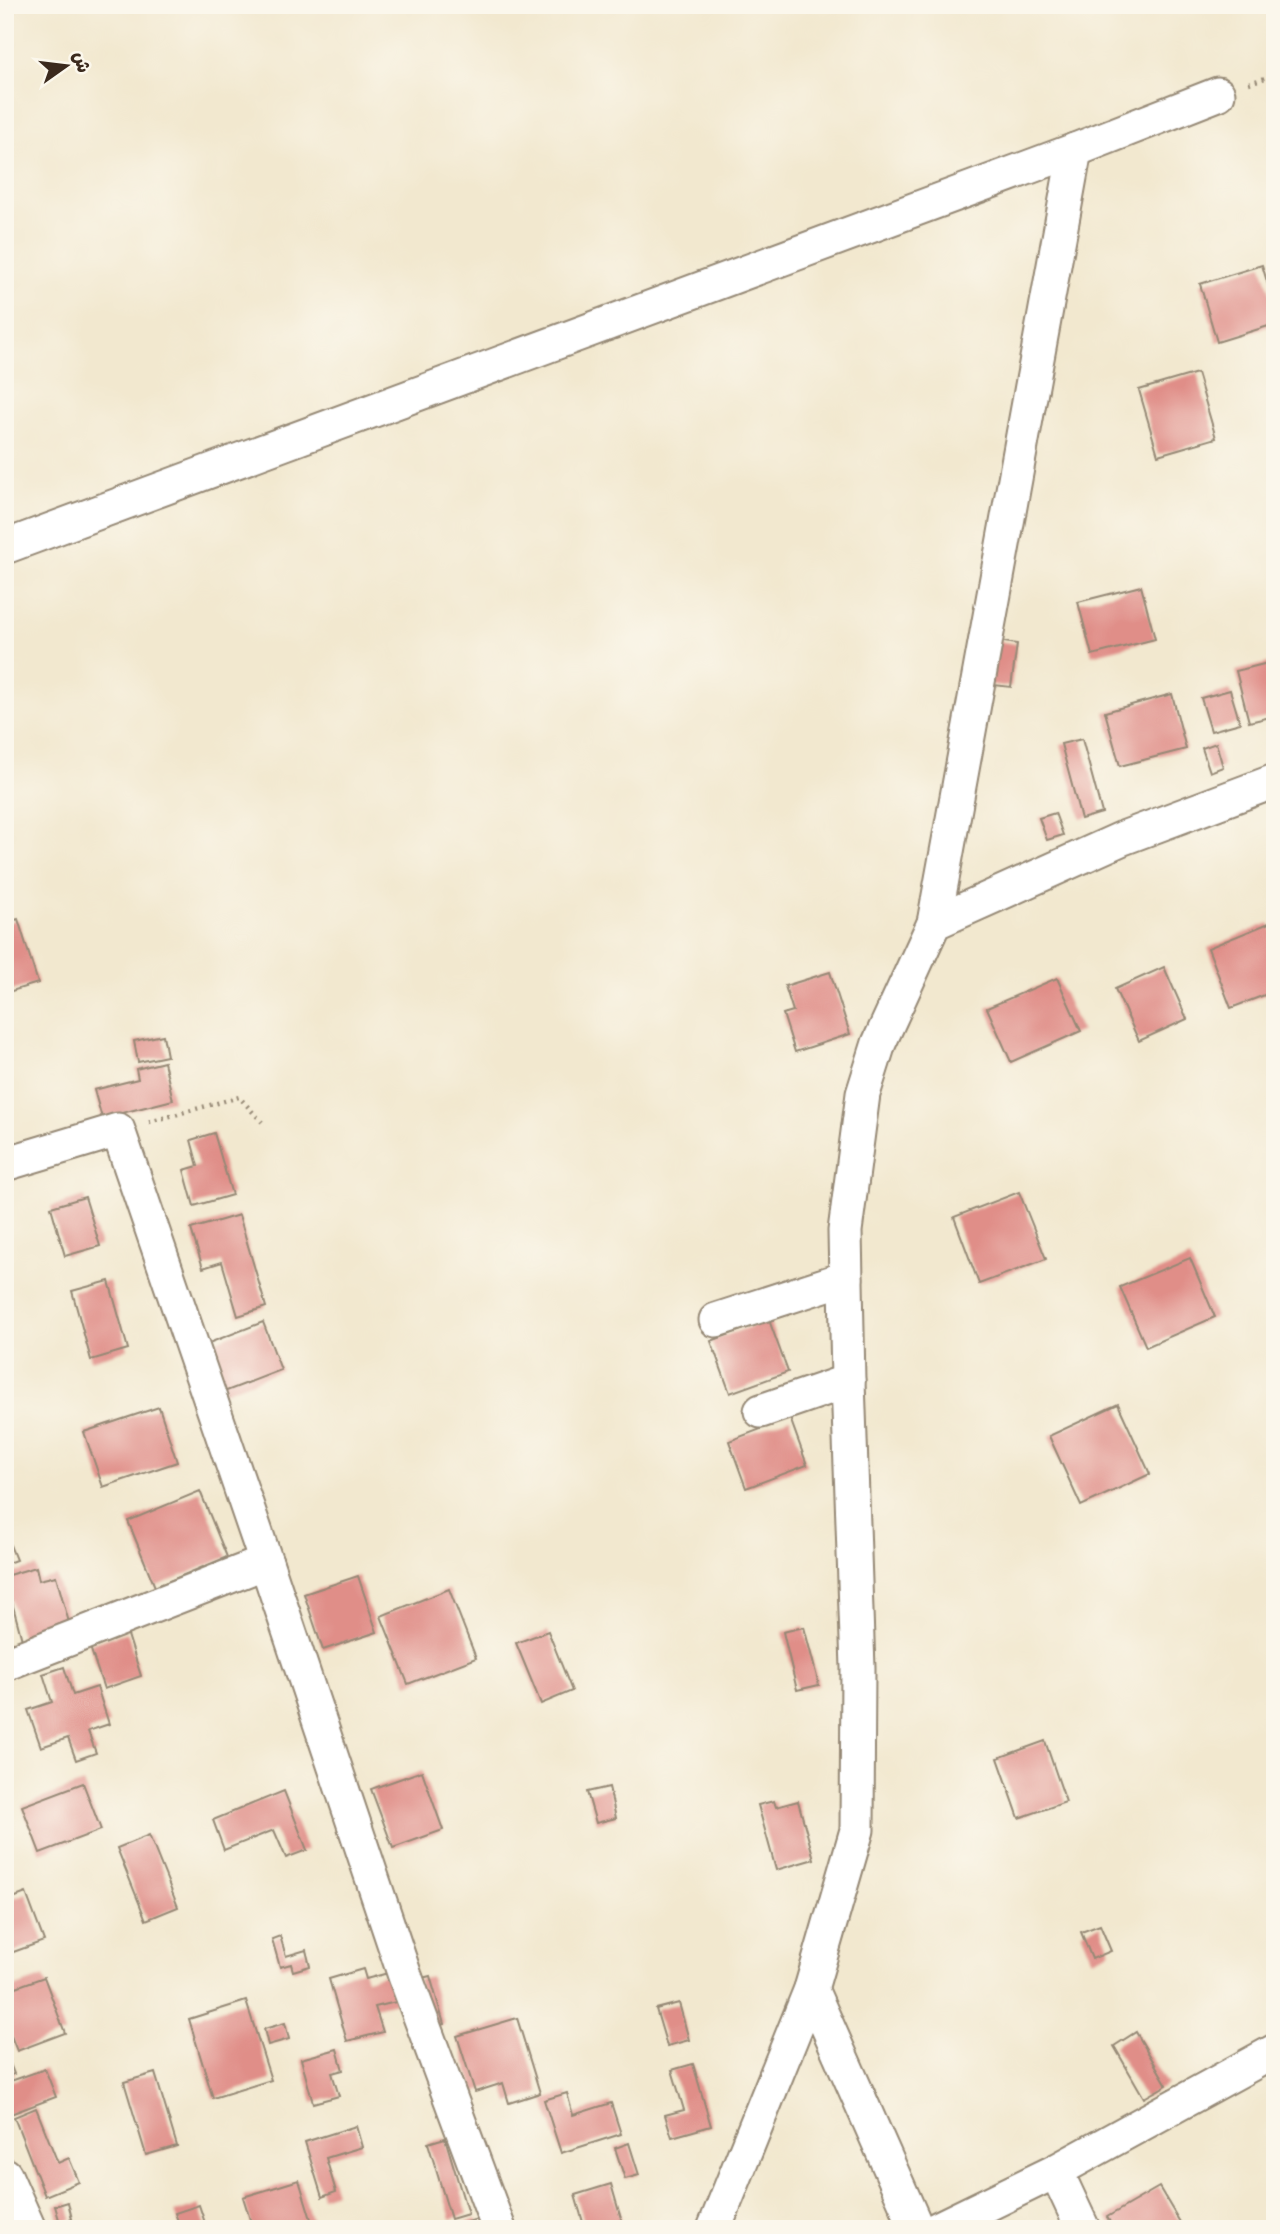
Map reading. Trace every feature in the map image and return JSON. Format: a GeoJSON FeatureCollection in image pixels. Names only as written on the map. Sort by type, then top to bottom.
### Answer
{"type":"FeatureCollection","features":[{"type":"Feature","properties":{"kind":"street"},"geometry":{"type":"LineString","coordinates":[[5,547],[1075,150],[1218,94]]}},
{"type":"Feature","properties":{"kind":"street"},"geometry":{"type":"LineString","coordinates":[[714,2229],[811,1989],[857,1830],[858,1668],[845,1231],[863,1094],[879,1043],[934,923],[1075,150]]}},
{"type":"Feature","properties":{"kind":"street"},"geometry":{"type":"LineString","coordinates":[[934,923],[1123,838],[1275,781]]}},
{"type":"Feature","properties":{"kind":"street"},"geometry":{"type":"LineString","coordinates":[[5,1164],[118,1130],[405,1976],[499,2229]]}},
{"type":"Feature","properties":{"kind":"street"},"geometry":{"type":"LineString","coordinates":[[716,1320],[846,1278]]}},
{"type":"Feature","properties":{"kind":"street"},"geometry":{"type":"LineString","coordinates":[[761,1411],[848,1381]]}},
{"type":"Feature","properties":{"kind":"street"},"geometry":{"type":"LineString","coordinates":[[5,1664],[266,1562]]}},
{"type":"Feature","properties":{"kind":"street"},"geometry":{"type":"LineString","coordinates":[[811,1989],[918,2229]]}},
{"type":"Feature","properties":{"kind":"street"},"geometry":{"type":"LineString","coordinates":[[937,2229],[1056,2171],[1275,2051]]}},
{"type":"Feature","properties":{"kind":"street"},"geometry":{"type":"LineString","coordinates":[[1056,2171],[1083,2229]]}},
{"type":"Feature","properties":{"kind":"street"},"geometry":{"type":"LineString","coordinates":[[5,2175],[29,2229]]}},
{"type":"Feature","properties":{"kind":"path"},"geometry":{"type":"LineString","coordinates":[[118,1130],[239,1097],[262,1122]]}},
{"type":"Feature","properties":{"kind":"building"},"geometry":{"type":"Polygon","coordinates":[[[1262,265],[1272,298],[1275,297],[1275,324],[1217,342],[1200,284],[1262,265]]]}},
{"type":"Feature","properties":{"kind":"building"},"geometry":{"type":"Polygon","coordinates":[[[1197,373],[1216,438],[1158,455],[1139,390],[1197,373]]]}},
{"type":"Feature","properties":{"kind":"building"},"geometry":{"type":"Polygon","coordinates":[[[1141,586],[1155,639],[1092,655],[1078,602],[1141,586]]]}},
{"type":"Feature","properties":{"kind":"building"},"geometry":{"type":"Polygon","coordinates":[[[991,640],[1017,644],[1011,687],[985,684],[991,640]]]}},
{"type":"Feature","properties":{"kind":"building"},"geometry":{"type":"Polygon","coordinates":[[[1268,663],[1275,691],[1275,716],[1249,722],[1236,671],[1268,663]]]}},
{"type":"Feature","properties":{"kind":"building"},"geometry":{"type":"Polygon","coordinates":[[[1230,690],[1240,723],[1211,731],[1201,698],[1230,690]]]}},
{"type":"Feature","properties":{"kind":"building"},"geometry":{"type":"Polygon","coordinates":[[[1172,694],[1186,749],[1120,766],[1105,712],[1172,694]]]}},
{"type":"Feature","properties":{"kind":"building"},"geometry":{"type":"Polygon","coordinates":[[[1082,739],[1102,813],[1081,819],[1061,744],[1082,739]]]}},
{"type":"Feature","properties":{"kind":"building"},"geometry":{"type":"Polygon","coordinates":[[[1216,743],[1223,767],[1210,772],[1202,748],[1216,743]]]}},
{"type":"Feature","properties":{"kind":"building"},"geometry":{"type":"Polygon","coordinates":[[[1055,813],[1063,835],[1047,840],[1039,818],[1055,813]]]}},
{"type":"Feature","properties":{"kind":"building"},"geometry":{"type":"Polygon","coordinates":[[[18,919],[38,983],[5,993],[5,923],[18,919]]]}},
{"type":"Feature","properties":{"kind":"building"},"geometry":{"type":"Polygon","coordinates":[[[1269,923],[1275,936],[1275,991],[1231,1008],[1208,948],[1269,923]]]}},
{"type":"Feature","properties":{"kind":"building"},"geometry":{"type":"Polygon","coordinates":[[[1164,967],[1187,1019],[1139,1041],[1115,989],[1164,967]]]}},
{"type":"Feature","properties":{"kind":"building"},"geometry":{"type":"Polygon","coordinates":[[[830,972],[850,1034],[795,1052],[783,1014],[793,1011],[785,986],[830,972]]]}},
{"type":"Feature","properties":{"kind":"building"},"geometry":{"type":"Polygon","coordinates":[[[1057,978],[1081,1031],[1011,1062],[987,1008],[1057,978]]]}},
{"type":"Feature","properties":{"kind":"building"},"geometry":{"type":"Polygon","coordinates":[[[163,1035],[167,1056],[138,1062],[134,1041],[163,1035]]]}},
{"type":"Feature","properties":{"kind":"building"},"geometry":{"type":"Polygon","coordinates":[[[164,1062],[173,1100],[102,1118],[94,1090],[138,1079],[136,1069],[164,1062]]]}},
{"type":"Feature","properties":{"kind":"building"},"geometry":{"type":"Polygon","coordinates":[[[214,1133],[232,1195],[194,1206],[184,1170],[198,1166],[191,1140],[214,1133]]]}},
{"type":"Feature","properties":{"kind":"building"},"geometry":{"type":"Polygon","coordinates":[[[1019,1192],[1046,1259],[979,1284],[954,1217],[1019,1192]]]}},
{"type":"Feature","properties":{"kind":"building"},"geometry":{"type":"Polygon","coordinates":[[[85,1197],[100,1246],[65,1256],[51,1207],[85,1197]]]}},
{"type":"Feature","properties":{"kind":"building"},"geometry":{"type":"Polygon","coordinates":[[[239,1215],[266,1307],[238,1316],[222,1262],[203,1268],[191,1229],[239,1215]]]}},
{"type":"Feature","properties":{"kind":"building"},"geometry":{"type":"Polygon","coordinates":[[[1190,1258],[1215,1317],[1146,1347],[1120,1287],[1190,1258]]]}},
{"type":"Feature","properties":{"kind":"building"},"geometry":{"type":"Polygon","coordinates":[[[109,1281],[128,1349],[91,1360],[72,1291],[109,1281]]]}},
{"type":"Feature","properties":{"kind":"building"},"geometry":{"type":"Polygon","coordinates":[[[769,1320],[788,1372],[730,1393],[711,1341],[769,1320]]]}},
{"type":"Feature","properties":{"kind":"building"},"geometry":{"type":"Polygon","coordinates":[[[263,1322],[281,1370],[224,1392],[206,1344],[263,1322]]]}},
{"type":"Feature","properties":{"kind":"building"},"geometry":{"type":"Polygon","coordinates":[[[1118,1404],[1150,1474],[1081,1506],[1049,1436],[1118,1404]]]}},
{"type":"Feature","properties":{"kind":"building"},"geometry":{"type":"Polygon","coordinates":[[[159,1407],[177,1462],[103,1487],[84,1432],[159,1407]]]}},
{"type":"Feature","properties":{"kind":"building"},"geometry":{"type":"Polygon","coordinates":[[[790,1418],[807,1465],[746,1488],[729,1441],[790,1418]]]}},
{"type":"Feature","properties":{"kind":"building"},"geometry":{"type":"Polygon","coordinates":[[[200,1491],[227,1557],[155,1587],[128,1521],[200,1491]]]}},
{"type":"Feature","properties":{"kind":"building"},"geometry":{"type":"Polygon","coordinates":[[[10,1545],[16,1560],[5,1564],[5,1546],[10,1545]]]}},
{"type":"Feature","properties":{"kind":"building"},"geometry":{"type":"Polygon","coordinates":[[[36,1567],[39,1580],[56,1576],[70,1626],[22,1640],[5,1576],[36,1567]]]}},
{"type":"Feature","properties":{"kind":"building"},"geometry":{"type":"Polygon","coordinates":[[[358,1576],[377,1632],[323,1650],[304,1594],[358,1576]]]}},
{"type":"Feature","properties":{"kind":"building"},"geometry":{"type":"Polygon","coordinates":[[[449,1589],[476,1658],[408,1684],[381,1616],[449,1589]]]}},
{"type":"Feature","properties":{"kind":"building"},"geometry":{"type":"Polygon","coordinates":[[[804,1627],[819,1685],[797,1690],[783,1632],[804,1627]]]}},
{"type":"Feature","properties":{"kind":"building"},"geometry":{"type":"Polygon","coordinates":[[[548,1631],[572,1691],[541,1704],[516,1643],[548,1631]]]}},
{"type":"Feature","properties":{"kind":"building"},"geometry":{"type":"Polygon","coordinates":[[[127,1632],[141,1676],[104,1689],[89,1644],[127,1632]]]}},
{"type":"Feature","properties":{"kind":"building"},"geometry":{"type":"Polygon","coordinates":[[[64,1667],[73,1695],[97,1687],[109,1724],[88,1731],[96,1753],[76,1760],[68,1738],[41,1747],[28,1710],[52,1702],[43,1674],[64,1667]]]}},
{"type":"Feature","properties":{"kind":"building"},"geometry":{"type":"Polygon","coordinates":[[[1045,1741],[1066,1802],[1019,1818],[998,1758],[1045,1741]]]}},
{"type":"Feature","properties":{"kind":"building"},"geometry":{"type":"Polygon","coordinates":[[[422,1771],[443,1830],[393,1848],[371,1789],[422,1771]]]}},
{"type":"Feature","properties":{"kind":"building"},"geometry":{"type":"Polygon","coordinates":[[[83,1783],[101,1830],[40,1853],[22,1806],[83,1783]]]}},
{"type":"Feature","properties":{"kind":"building"},"geometry":{"type":"Polygon","coordinates":[[[609,1787],[616,1818],[596,1823],[587,1792],[609,1787]]]}},
{"type":"Feature","properties":{"kind":"building"},"geometry":{"type":"Polygon","coordinates":[[[284,1791],[307,1850],[286,1858],[274,1830],[224,1850],[213,1820],[284,1791]]]}},
{"type":"Feature","properties":{"kind":"building"},"geometry":{"type":"Polygon","coordinates":[[[774,1801],[776,1807],[798,1801],[814,1859],[776,1870],[758,1805],[774,1801]]]}},
{"type":"Feature","properties":{"kind":"building"},"geometry":{"type":"Polygon","coordinates":[[[149,1835],[178,1907],[146,1920],[117,1848],[149,1835]]]}},
{"type":"Feature","properties":{"kind":"building"},"geometry":{"type":"Polygon","coordinates":[[[26,1893],[44,1941],[5,1955],[5,1901],[26,1893]]]}},
{"type":"Feature","properties":{"kind":"building"},"geometry":{"type":"Polygon","coordinates":[[[1100,1925],[1111,1951],[1092,1959],[1081,1932],[1100,1925]]]}},
{"type":"Feature","properties":{"kind":"building"},"geometry":{"type":"Polygon","coordinates":[[[280,1936],[286,1956],[306,1950],[310,1966],[293,1971],[291,1964],[280,1967],[272,1939],[280,1936]]]}},
{"type":"Feature","properties":{"kind":"building"},"geometry":{"type":"Polygon","coordinates":[[[363,1969],[366,1979],[388,1973],[396,2002],[375,2007],[383,2032],[347,2041],[329,1979],[363,1969]]]}},
{"type":"Feature","properties":{"kind":"building"},"geometry":{"type":"Polygon","coordinates":[[[430,1976],[444,2024],[433,2027],[418,1979],[430,1976]]]}},
{"type":"Feature","properties":{"kind":"building"},"geometry":{"type":"Polygon","coordinates":[[[44,1977],[65,2033],[17,2051],[5,2021],[5,1991],[44,1977]]]}},
{"type":"Feature","properties":{"kind":"building"},"geometry":{"type":"Polygon","coordinates":[[[246,2001],[271,2080],[213,2098],[189,2019],[246,2001]]]}},
{"type":"Feature","properties":{"kind":"building"},"geometry":{"type":"Polygon","coordinates":[[[679,2003],[689,2040],[667,2046],[656,2009],[679,2003]]]}},
{"type":"Feature","properties":{"kind":"building"},"geometry":{"type":"Polygon","coordinates":[[[517,2018],[540,2093],[509,2103],[503,2083],[475,2092],[457,2036],[517,2018]]]}},
{"type":"Feature","properties":{"kind":"building"},"geometry":{"type":"Polygon","coordinates":[[[285,2023],[289,2039],[268,2045],[264,2029],[285,2023]]]}},
{"type":"Feature","properties":{"kind":"building"},"geometry":{"type":"Polygon","coordinates":[[[1136,2032],[1167,2085],[1144,2098],[1114,2046],[1136,2032]]]}},
{"type":"Feature","properties":{"kind":"building"},"geometry":{"type":"Polygon","coordinates":[[[337,2049],[343,2070],[332,2073],[339,2096],[313,2103],[301,2059],[337,2049]]]}},
{"type":"Feature","properties":{"kind":"building"},"geometry":{"type":"Polygon","coordinates":[[[5,2051],[14,2074],[5,2077],[5,2051]]]}},
{"type":"Feature","properties":{"kind":"building"},"geometry":{"type":"Polygon","coordinates":[[[693,2064],[711,2126],[672,2137],[665,2115],[684,2110],[672,2070],[693,2064]]]}},
{"type":"Feature","properties":{"kind":"building"},"geometry":{"type":"Polygon","coordinates":[[[45,2069],[56,2097],[8,2115],[5,2108],[5,2083],[45,2069]]]}},
{"type":"Feature","properties":{"kind":"building"},"geometry":{"type":"Polygon","coordinates":[[[155,2073],[177,2146],[146,2155],[124,2082],[155,2073]]]}},
{"type":"Feature","properties":{"kind":"building"},"geometry":{"type":"Polygon","coordinates":[[[567,2093],[573,2115],[611,2103],[621,2134],[561,2153],[544,2100],[567,2093]]]}},
{"type":"Feature","properties":{"kind":"building"},"geometry":{"type":"Polygon","coordinates":[[[36,2108],[58,2163],[69,2158],[79,2182],[45,2196],[14,2117],[36,2108]]]}},
{"type":"Feature","properties":{"kind":"building"},"geometry":{"type":"Polygon","coordinates":[[[356,2126],[362,2147],[326,2158],[336,2192],[322,2197],[305,2142],[356,2126]]]}},
{"type":"Feature","properties":{"kind":"building"},"geometry":{"type":"Polygon","coordinates":[[[445,2138],[468,2214],[451,2219],[428,2143],[445,2138]]]}},
{"type":"Feature","properties":{"kind":"building"},"geometry":{"type":"Polygon","coordinates":[[[629,2143],[639,2175],[625,2179],[615,2148],[629,2143]]]}},
{"type":"Feature","properties":{"kind":"building"},"geometry":{"type":"Polygon","coordinates":[[[299,2180],[314,2229],[253,2229],[243,2197],[299,2180]]]}},
{"type":"Feature","properties":{"kind":"building"},"geometry":{"type":"Polygon","coordinates":[[[611,2184],[624,2229],[585,2229],[575,2195],[611,2184]]]}},
{"type":"Feature","properties":{"kind":"building"},"geometry":{"type":"Polygon","coordinates":[[[1159,2187],[1184,2229],[1114,2229],[1107,2217],[1159,2187]]]}},
{"type":"Feature","properties":{"kind":"building"},"geometry":{"type":"Polygon","coordinates":[[[68,2202],[72,2219],[60,2223],[55,2206],[68,2202]]]}},
{"type":"Feature","properties":{"kind":"building"},"geometry":{"type":"Polygon","coordinates":[[[199,2205],[207,2229],[181,2229],[175,2213],[199,2205]]]}},
{"type":"Feature","properties":{"kind":"building"},"geometry":{"type":"Polygon","coordinates":[[[477,2219],[480,2229],[449,2229],[449,2228],[477,2219]]]}}]}
